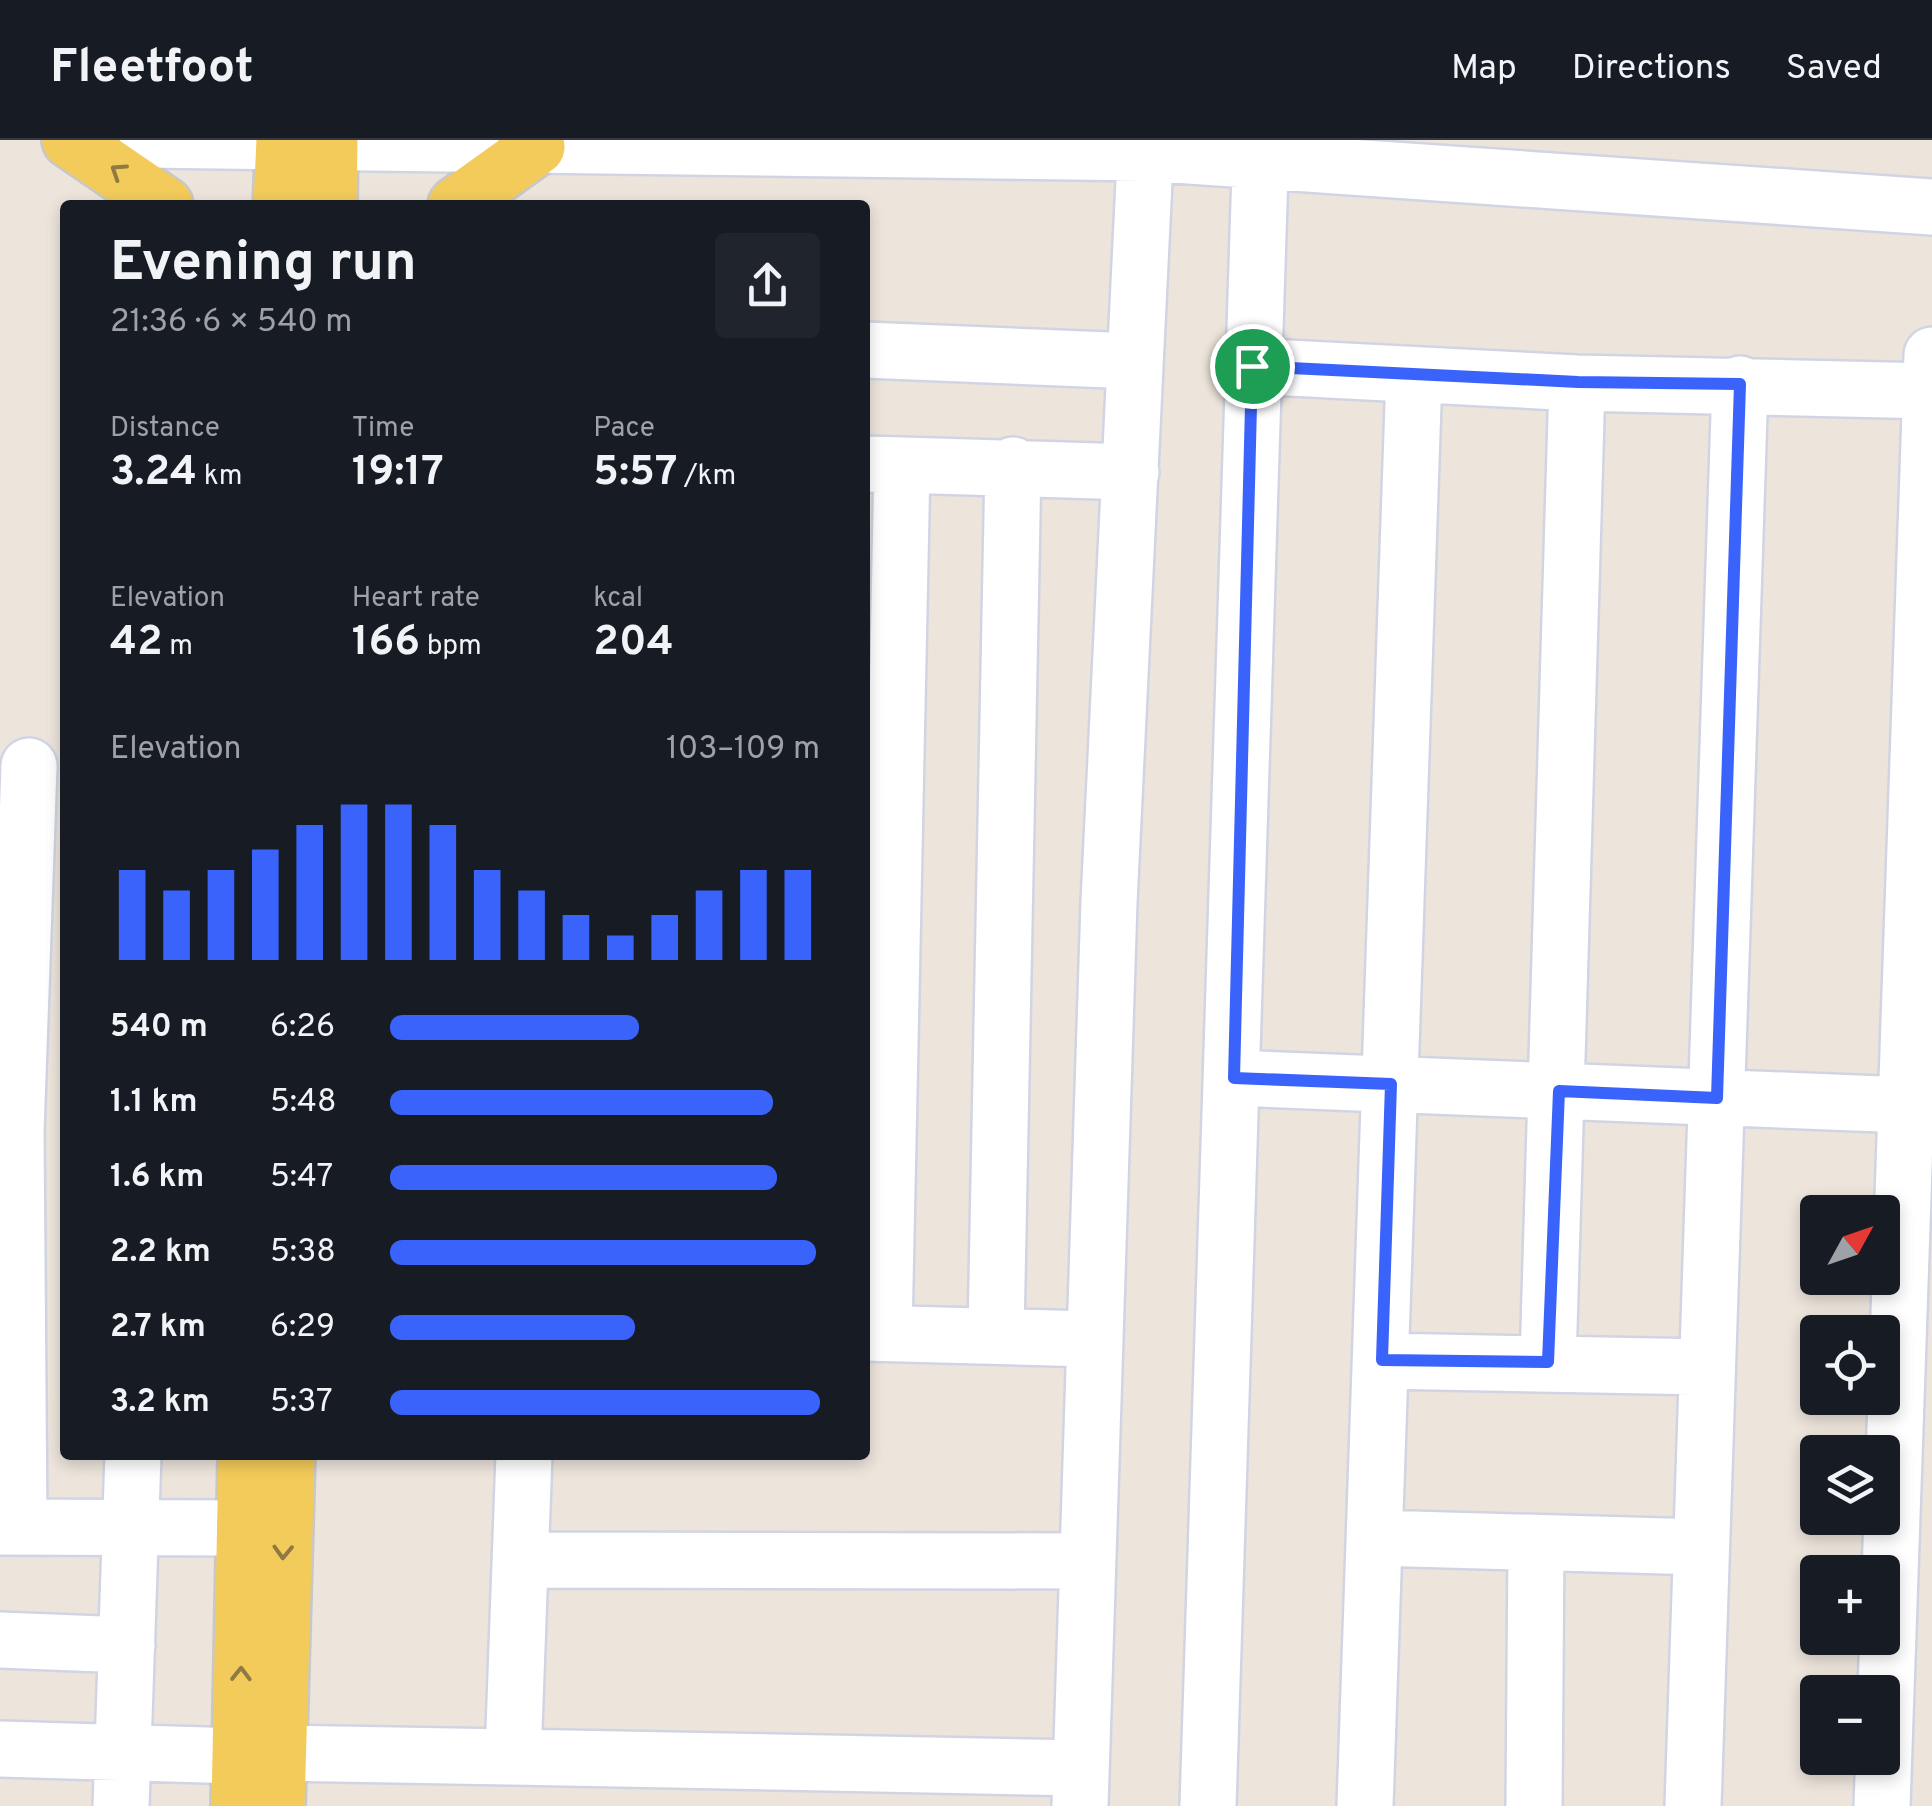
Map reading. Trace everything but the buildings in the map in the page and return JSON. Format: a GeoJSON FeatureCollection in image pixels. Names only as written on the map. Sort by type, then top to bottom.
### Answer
{"type":"FeatureCollection","features":[{"type":"Feature","properties":{"kind":"main road"},"geometry":{"type":"LineString","coordinates":[[70,140],[158,200]]}},
{"type":"Feature","properties":{"kind":"main road"},"geometry":{"type":"LineString","coordinates":[[284,200],[307,142]]}},
{"type":"Feature","properties":{"kind":"main road"},"geometry":{"type":"LineString","coordinates":[[307,142],[327,200]]}},
{"type":"Feature","properties":{"kind":"main road"},"geometry":{"type":"LineString","coordinates":[[462,200],[532,144]]}},
{"type":"Feature","properties":{"kind":"main road"},"geometry":{"type":"LineString","coordinates":[[246,1460],[243,1528],[258,1780]]}},
{"type":"Feature","properties":{"kind":"main road"},"geometry":{"type":"LineString","coordinates":[[258,1780],[287,1460]]}},
{"type":"Feature","properties":{"kind":"street"},"geometry":{"type":"LineString","coordinates":[[147,140],[1146,147],[1260,152],[1932,207]]}},
{"type":"Feature","properties":{"kind":"street"},"geometry":{"type":"LineString","coordinates":[[0,1749],[122,1781],[258,1780],[514,1757],[1081,1787],[1092,1339],[1146,147]]}},
{"type":"Feature","properties":{"kind":"street"},"geometry":{"type":"LineString","coordinates":[[1208,1806],[1234,1078],[1260,152]]}},
{"type":"Feature","properties":{"kind":"street"},"geometry":{"type":"LineString","coordinates":[[870,350],[1134,362]]}},
{"type":"Feature","properties":{"kind":"street"},"geometry":{"type":"LineString","coordinates":[[1882,1806],[1932,355]]}},
{"type":"Feature","properties":{"kind":"street"},"geometry":{"type":"LineString","coordinates":[[1252,366],[1578,382],[1931,391]]}},
{"type":"Feature","properties":{"kind":"street"},"geometry":{"type":"LineString","coordinates":[[1365,1806],[1414,375]]}},
{"type":"Feature","properties":{"kind":"street"},"geometry":{"type":"LineString","coordinates":[[1548,1362],[1578,382]]}},
{"type":"Feature","properties":{"kind":"street"},"geometry":{"type":"LineString","coordinates":[[1693,1806],[1740,384]]}},
{"type":"Feature","properties":{"kind":"street"},"geometry":{"type":"LineString","coordinates":[[1092,1339],[996,1333],[875,1333],[884,464],[1013,465],[1131,472]]}},
{"type":"Feature","properties":{"kind":"street"},"geometry":{"type":"LineString","coordinates":[[996,1333],[1013,465]]}},
{"type":"Feature","properties":{"kind":"street"},"geometry":{"type":"LineString","coordinates":[[31,766],[8,1131],[10,1527],[243,1528]]}},
{"type":"Feature","properties":{"kind":"street"},"geometry":{"type":"LineString","coordinates":[[1234,1078],[1906,1105]]}},
{"type":"Feature","properties":{"kind":"street"},"geometry":{"type":"LineString","coordinates":[[1382,1360],[1707,1367]]}},
{"type":"Feature","properties":{"kind":"street"},"geometry":{"type":"LineString","coordinates":[[122,1781],[134,1460]]}},
{"type":"Feature","properties":{"kind":"street"},"geometry":{"type":"LineString","coordinates":[[514,1757],[524,1460]]}},
{"type":"Feature","properties":{"kind":"street"},"geometry":{"type":"LineString","coordinates":[[1375,1538],[1701,1547]]}},
{"type":"Feature","properties":{"kind":"street"},"geometry":{"type":"LineString","coordinates":[[1534,1806],[1536,1543]]}},
{"type":"Feature","properties":{"kind":"street"},"geometry":{"type":"LineString","coordinates":[[521,1560],[1088,1561]]}},
{"type":"Feature","properties":{"kind":"street"},"geometry":{"type":"LineString","coordinates":[[0,1640],[127,1645]]}},
{"type":"Feature","properties":{"kind":"route"},"geometry":{"type":"LineString","coordinates":[[1252,366],[1578,382],[1740,384],[1717,1098],[1559,1091],[1548,1362],[1382,1360],[1391,1084],[1234,1078],[1252,366]]}}]}
